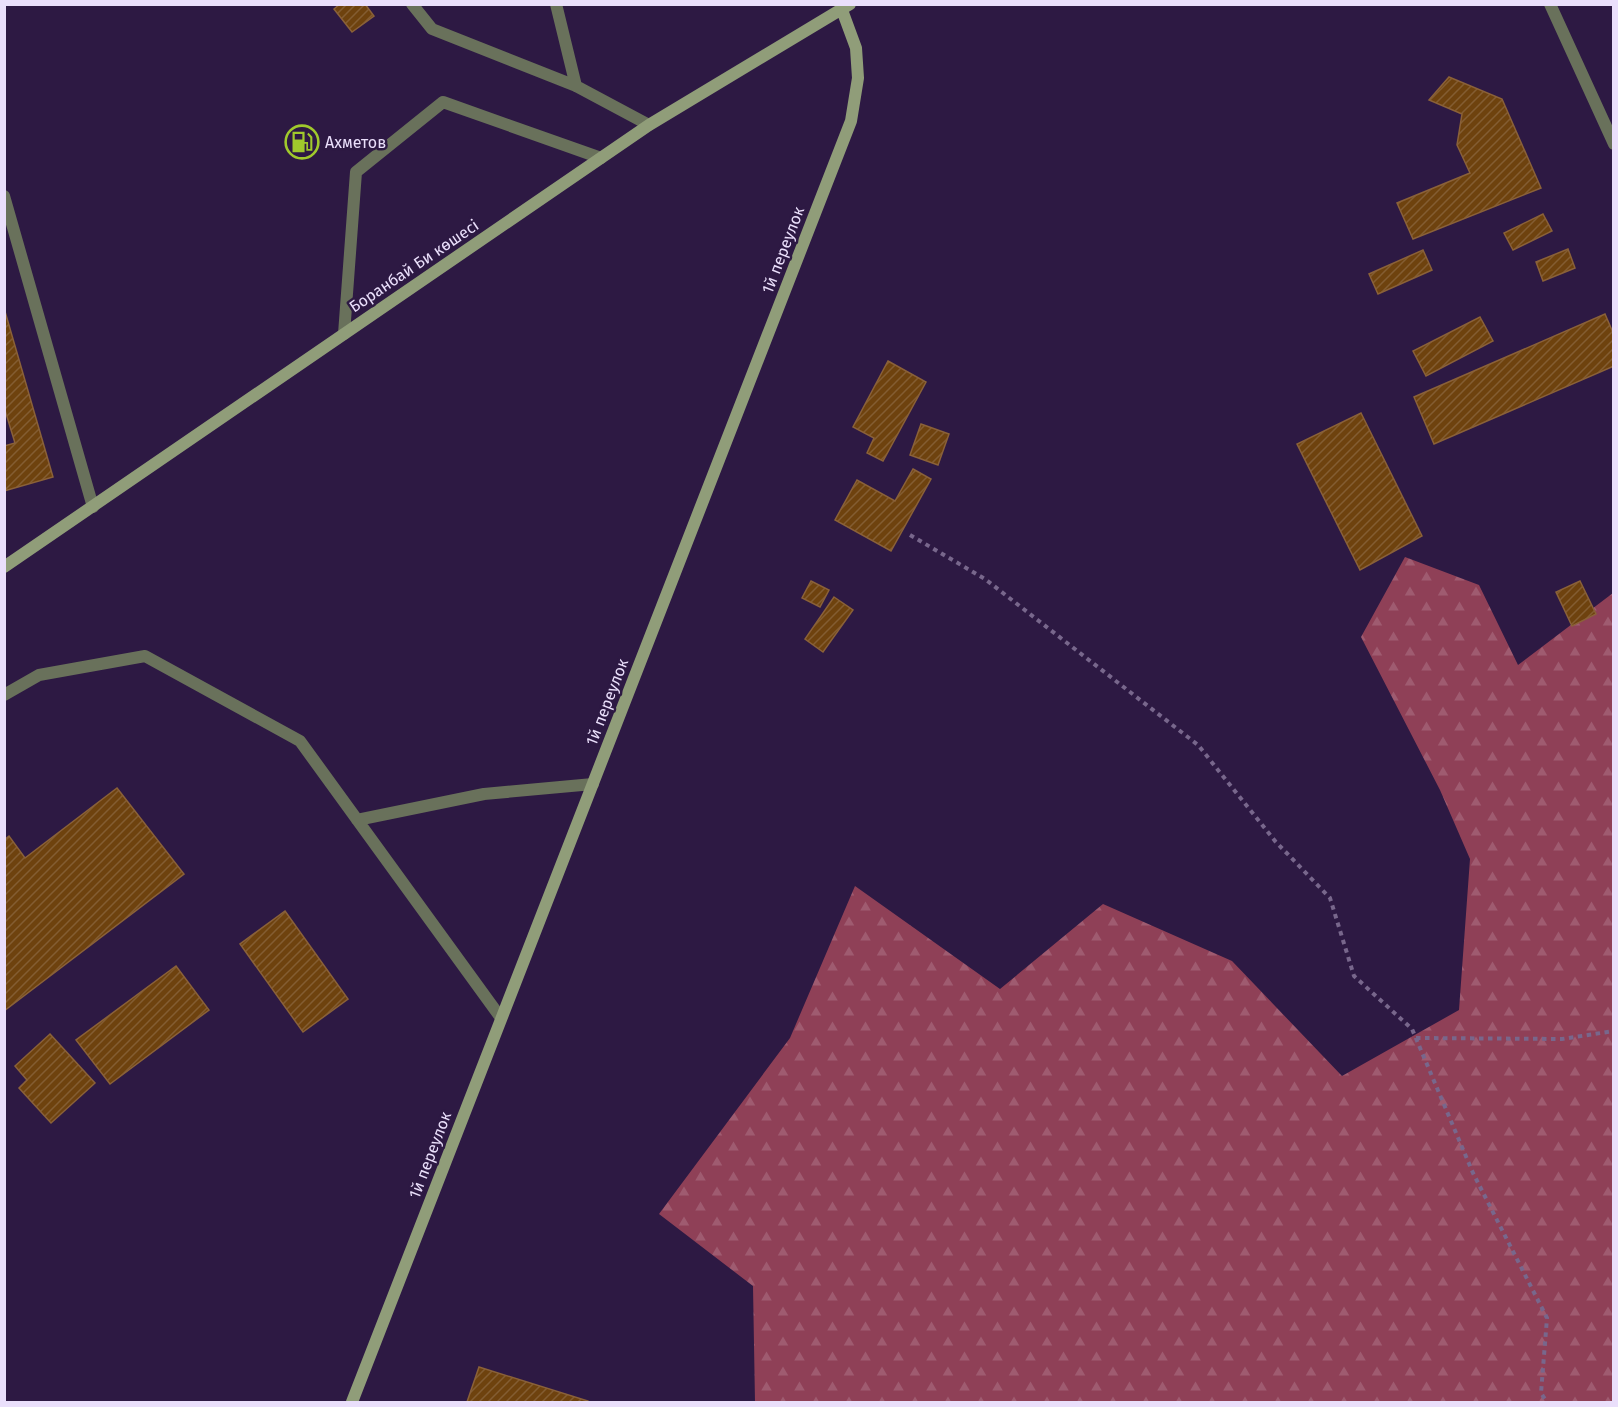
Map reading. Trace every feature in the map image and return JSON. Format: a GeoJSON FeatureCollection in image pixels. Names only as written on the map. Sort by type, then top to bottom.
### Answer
{"type":"FeatureCollection","features":[{"type":"Feature","properties":{"kind":"street"},"geometry":{"type":"LineString","coordinates":[[412,4],[432,29],[576,86],[649,125]]}},
{"type":"Feature","properties":{"kind":"street"},"geometry":{"type":"LineString","coordinates":[[556,4],[576,86]]}},
{"type":"Feature","properties":{"kind":"street"},"geometry":{"type":"LineString","coordinates":[[1550,4],[1614,144]]}},
{"type":"Feature","properties":{"kind":"street","name":"Боранбай Би көшесі"},"geometry":{"type":"LineString","coordinates":[[4,567],[649,125],[846,7]]}},
{"type":"Feature","properties":{"kind":"street","name":"1й переулок"},"geometry":{"type":"LineString","coordinates":[[352,1402],[851,121],[858,78],[856,48],[846,7]]}},
{"type":"Feature","properties":{"kind":"street"},"geometry":{"type":"LineString","coordinates":[[344,334],[356,172],[443,102],[601,158]]}},
{"type":"Feature","properties":{"kind":"street"},"geometry":{"type":"LineString","coordinates":[[4,196],[93,507]]}},
{"type":"Feature","properties":{"kind":"street"},"geometry":{"type":"LineString","coordinates":[[4,695],[39,675],[145,656],[300,741],[501,1018]]}},
{"type":"Feature","properties":{"kind":"street"},"geometry":{"type":"LineString","coordinates":[[357,820],[484,795],[593,784]]}},
{"type":"Feature","properties":{"kind":"path"},"geometry":{"type":"LineString","coordinates":[[910,535],[985,579],[1198,745],[1275,841],[1330,898],[1354,976],[1412,1029],[1473,1173],[1547,1318],[1541,1393],[1547,1402]]}},
{"type":"Feature","properties":{"kind":"path"},"geometry":{"type":"LineString","coordinates":[[1416,1038],[1562,1039],[1614,1031]]}},
{"type":"Feature","properties":{"kind":"green space"},"geometry":{"type":"Polygon","coordinates":[[[1405,557],[1479,585],[1518,665],[1613,593],[1613,1402],[755,1402],[753,1286],[659,1214],[790,1038],[855,886],[1000,989],[1103,904],[1232,961],[1342,1076],[1459,1010],[1470,859],[1440,790],[1361,637],[1405,557]]]}},
{"type":"Feature","properties":{"kind":"building"},"geometry":{"type":"Polygon","coordinates":[[[340,4],[365,4],[374,16],[352,32],[334,9],[340,4]]]}},
{"type":"Feature","properties":{"kind":"building"},"geometry":{"type":"Polygon","coordinates":[[[1449,77],[1502,99],[1541,188],[1413,239],[1397,203],[1470,173],[1457,145],[1462,114],[1429,100],[1449,77]]]}},
{"type":"Feature","properties":{"kind":"building"},"geometry":{"type":"Polygon","coordinates":[[[1543,214],[1552,231],[1513,250],[1504,233],[1543,214]]]}},
{"type":"Feature","properties":{"kind":"building"},"geometry":{"type":"Polygon","coordinates":[[[1568,249],[1575,268],[1543,281],[1536,262],[1568,249]]]}},
{"type":"Feature","properties":{"kind":"building"},"geometry":{"type":"Polygon","coordinates":[[[1423,250],[1432,270],[1378,294],[1369,274],[1423,250]]]}},
{"type":"Feature","properties":{"kind":"building"},"geometry":{"type":"Polygon","coordinates":[[[4,308],[53,477],[4,491],[4,446],[15,443],[4,407],[4,308]]]}},
{"type":"Feature","properties":{"kind":"building"},"geometry":{"type":"Polygon","coordinates":[[[1605,314],[1614,335],[1614,366],[1434,444],[1414,397],[1605,314]]]}},
{"type":"Feature","properties":{"kind":"building"},"geometry":{"type":"Polygon","coordinates":[[[1480,317],[1493,341],[1426,376],[1413,351],[1480,317]]]}},
{"type":"Feature","properties":{"kind":"building"},"geometry":{"type":"Polygon","coordinates":[[[888,361],[926,382],[883,461],[867,453],[874,438],[853,427],[888,361]]]}},
{"type":"Feature","properties":{"kind":"building"},"geometry":{"type":"Polygon","coordinates":[[[1361,413],[1422,536],[1360,570],[1297,444],[1361,413]]]}},
{"type":"Feature","properties":{"kind":"building"},"geometry":{"type":"Polygon","coordinates":[[[921,424],[949,434],[938,465],[910,455],[921,424]]]}},
{"type":"Feature","properties":{"kind":"building"},"geometry":{"type":"Polygon","coordinates":[[[913,469],[931,479],[891,551],[835,520],[857,480],[895,501],[913,469]]]}},
{"type":"Feature","properties":{"kind":"building"},"geometry":{"type":"Polygon","coordinates":[[[811,581],[829,590],[820,607],[802,598],[811,581]]]}},
{"type":"Feature","properties":{"kind":"building"},"geometry":{"type":"Polygon","coordinates":[[[1580,581],[1596,614],[1572,626],[1556,592],[1580,581]]]}},
{"type":"Feature","properties":{"kind":"building"},"geometry":{"type":"Polygon","coordinates":[[[834,597],[853,610],[823,652],[805,639],[834,597]]]}},
{"type":"Feature","properties":{"kind":"building"},"geometry":{"type":"Polygon","coordinates":[[[117,788],[184,874],[4,1011],[4,868],[6,866],[4,864],[4,840],[9,836],[25,858],[117,788]]]}},
{"type":"Feature","properties":{"kind":"building"},"geometry":{"type":"Polygon","coordinates":[[[285,911],[348,999],[303,1032],[240,944],[285,911]]]}},
{"type":"Feature","properties":{"kind":"building"},"geometry":{"type":"Polygon","coordinates":[[[176,966],[209,1010],[110,1084],[76,1040],[176,966]]]}},
{"type":"Feature","properties":{"kind":"building"},"geometry":{"type":"Polygon","coordinates":[[[50,1034],[95,1083],[51,1123],[19,1088],[27,1080],[15,1066],[50,1034]]]}},
{"type":"Feature","properties":{"kind":"building"},"geometry":{"type":"Polygon","coordinates":[[[479,1367],[588,1401],[588,1402],[467,1402],[479,1367]]]}},
{"type":"Feature","properties":{"kind":"place","name":"Ахметов"},"geometry":{"type":"Point","coordinates":[302,142]}}]}
